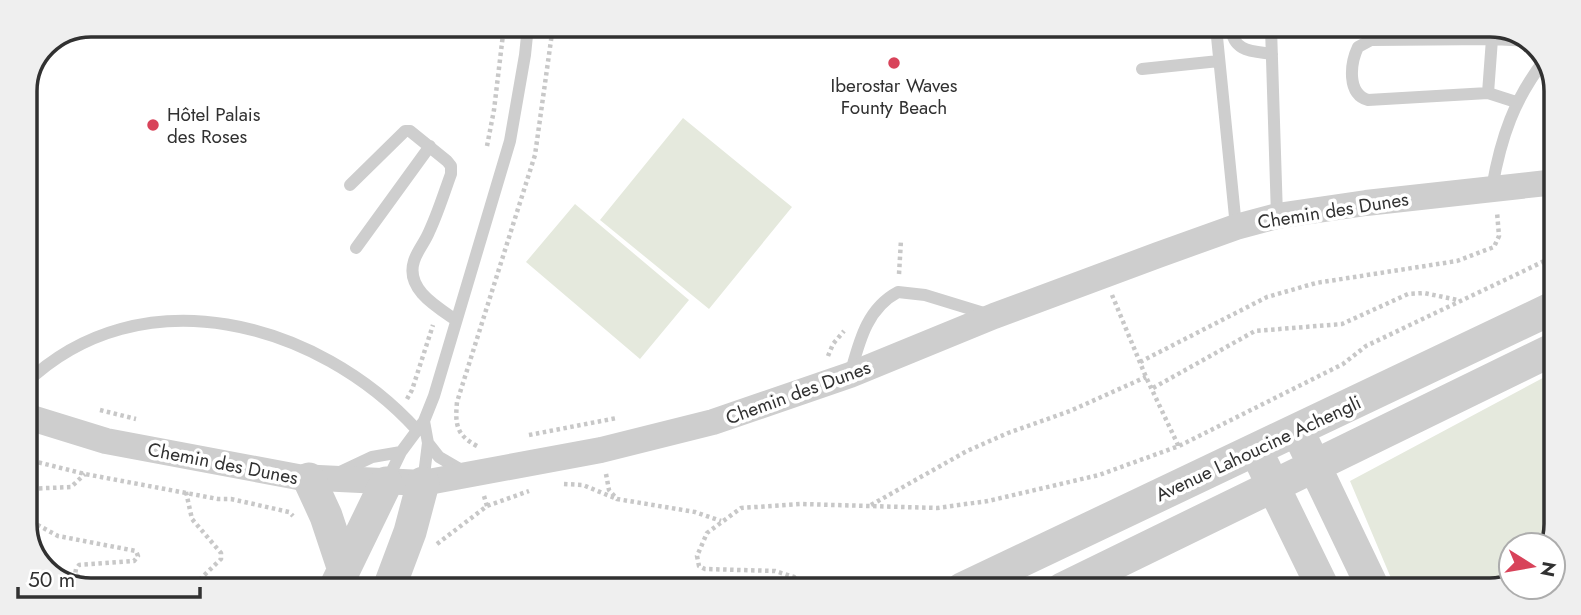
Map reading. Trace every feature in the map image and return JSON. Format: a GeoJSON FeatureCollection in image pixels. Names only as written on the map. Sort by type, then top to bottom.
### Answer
{"type":"FeatureCollection","features":[{"type":"Feature","properties":{"kind":"street","name":"Chemin des Dunes"},"geometry":{"type":"LineString","coordinates":[[37,420],[106,441],[316,479],[423,483],[601,450],[713,422],[850,375],[1104,275],[1277,216],[1544,183]]}},
{"type":"Feature","properties":{"kind":"street","name":"Avenue Lahoucine Achengli"},"geometry":{"type":"LineString","coordinates":[[985,578],[1544,312]]}},
{"type":"Feature","properties":{"kind":"street","name":"Avenue Lahoucine Achengli"},"geometry":{"type":"LineString","coordinates":[[1085,578],[1544,354]]}},
{"type":"Feature","properties":{"kind":"street"},"geometry":{"type":"LineString","coordinates":[[1297,429],[1368,578]]}},
{"type":"Feature","properties":{"kind":"street"},"geometry":{"type":"LineString","coordinates":[[1257,450],[1318,578]]}},
{"type":"Feature","properties":{"kind":"street"},"geometry":{"type":"LineString","coordinates":[[316,479],[339,578]]}},
{"type":"Feature","properties":{"kind":"street"},"geometry":{"type":"LineString","coordinates":[[339,578],[386,483]]}},
{"type":"Feature","properties":{"kind":"street"},"geometry":{"type":"LineString","coordinates":[[393,578],[410,532],[423,483]]}},
{"type":"Feature","properties":{"kind":"lane"},"geometry":{"type":"LineString","coordinates":[[386,483],[401,452],[421,425],[434,397],[510,141],[527,37]]}},
{"type":"Feature","properties":{"kind":"lane"},"geometry":{"type":"LineString","coordinates":[[1217,37],[1236,228]]}},
{"type":"Feature","properties":{"kind":"lane"},"geometry":{"type":"LineString","coordinates":[[1234,37],[1243,49],[1272,54]]}},
{"type":"Feature","properties":{"kind":"lane"},"geometry":{"type":"LineString","coordinates":[[1271,37],[1277,216]]}},
{"type":"Feature","properties":{"kind":"lane"},"geometry":{"type":"LineString","coordinates":[[1488,93],[1492,39]]}},
{"type":"Feature","properties":{"kind":"lane"},"geometry":{"type":"LineString","coordinates":[[1507,40],[1371,40],[1358,47],[1353,61],[1354,89],[1358,96],[1368,100],[1488,93],[1516,102]]}},
{"type":"Feature","properties":{"kind":"lane"},"geometry":{"type":"LineString","coordinates":[[1142,69],[1219,61]]}},
{"type":"Feature","properties":{"kind":"lane"},"geometry":{"type":"LineString","coordinates":[[1492,188],[1496,164],[1516,102],[1539,68]]}},
{"type":"Feature","properties":{"kind":"lane"},"geometry":{"type":"LineString","coordinates":[[350,185],[405,131],[410,131],[430,146],[451,166],[451,174],[429,232],[414,260],[412,271],[413,281],[418,289],[456,320]]}},
{"type":"Feature","properties":{"kind":"lane"},"geometry":{"type":"LineString","coordinates":[[356,248],[430,146]]}},
{"type":"Feature","properties":{"kind":"lane"},"geometry":{"type":"LineString","coordinates":[[850,375],[861,337],[869,321],[881,304],[898,292],[925,295],[995,316]]}},
{"type":"Feature","properties":{"kind":"lane"},"geometry":{"type":"LineString","coordinates":[[37,372],[46,363],[82,342],[114,330],[184,319],[264,332],[302,346],[362,380],[421,425],[428,443],[439,457],[470,474]]}},
{"type":"Feature","properties":{"kind":"lane"},"geometry":{"type":"LineString","coordinates":[[423,483],[428,443]]}},
{"type":"Feature","properties":{"kind":"lane"},"geometry":{"type":"LineString","coordinates":[[316,479],[372,457],[401,452]]}},
{"type":"Feature","properties":{"kind":"path"},"geometry":{"type":"LineString","coordinates":[[486,150],[495,110],[503,37]]}},
{"type":"Feature","properties":{"kind":"path"},"geometry":{"type":"LineString","coordinates":[[477,446],[459,434],[456,423],[457,402],[535,155],[551,37]]}},
{"type":"Feature","properties":{"kind":"path"},"geometry":{"type":"LineString","coordinates":[[1140,362],[1266,297],[1316,283],[1457,261],[1494,247],[1499,236],[1500,223],[1492,188]]}},
{"type":"Feature","properties":{"kind":"path"},"geometry":{"type":"LineString","coordinates":[[898,292],[901,240]]}},
{"type":"Feature","properties":{"kind":"path"},"geometry":{"type":"LineString","coordinates":[[796,578],[775,571],[705,569],[699,566],[697,556],[707,533],[741,508],[801,504],[937,508],[988,501],[1099,475],[1179,446],[1343,364],[1366,346],[1544,261]]}},
{"type":"Feature","properties":{"kind":"path"},"geometry":{"type":"LineString","coordinates":[[1104,275],[1146,377],[1193,479]]}},
{"type":"Feature","properties":{"kind":"path"},"geometry":{"type":"LineString","coordinates":[[1153,388],[1255,331],[1342,324],[1408,294],[1424,293],[1458,300]]}},
{"type":"Feature","properties":{"kind":"path"},"geometry":{"type":"LineString","coordinates":[[400,411],[412,390],[438,308]]}},
{"type":"Feature","properties":{"kind":"path"},"geometry":{"type":"LineString","coordinates":[[870,505],[967,451],[1070,411],[1146,377]]}},
{"type":"Feature","properties":{"kind":"path"},"geometry":{"type":"LineString","coordinates":[[93,409],[143,420]]}},
{"type":"Feature","properties":{"kind":"path"},"geometry":{"type":"LineString","coordinates":[[601,450],[609,490],[617,499]]}},
{"type":"Feature","properties":{"kind":"path"},"geometry":{"type":"LineString","coordinates":[[37,462],[85,474],[218,499],[231,499],[289,512],[298,520]]}},
{"type":"Feature","properties":{"kind":"path"},"geometry":{"type":"LineString","coordinates":[[37,488],[71,487],[85,474]]}},
{"type":"Feature","properties":{"kind":"path"},"geometry":{"type":"LineString","coordinates":[[557,484],[583,485],[617,499],[695,512],[721,521]]}},
{"type":"Feature","properties":{"kind":"path"},"geometry":{"type":"LineString","coordinates":[[434,549],[441,539],[486,506],[538,489]]}},
{"type":"Feature","properties":{"kind":"path"},"geometry":{"type":"LineString","coordinates":[[186,492],[192,519],[222,553],[221,559],[201,578]]}},
{"type":"Feature","properties":{"kind":"path"},"geometry":{"type":"LineString","coordinates":[[37,525],[58,536],[136,551],[138,556],[134,561],[79,565],[75,575],[80,577]]}},
{"type":"Feature","properties":{"kind":"shaded area"},"geometry":{"type":"Polygon","coordinates":[[[683,118],[792,207],[709,309],[600,220],[683,118]]]}},
{"type":"Feature","properties":{"kind":"shaded area"},"geometry":{"type":"Polygon","coordinates":[[[575,204],[689,300],[640,359],[526,262],[575,204]]]}},
{"type":"Feature","properties":{"kind":"shaded area"},"geometry":{"type":"Polygon","coordinates":[[[1544,377],[1544,531],[1497,531],[1497,578],[1391,578],[1350,481],[1544,377]]]}},
{"type":"Feature","properties":{"kind":"place","name":"Iberostar Waves Founty Beach"},"geometry":{"type":"Point","coordinates":[894,63]}},
{"type":"Feature","properties":{"kind":"place","name":"Hôtel Palais des Roses"},"geometry":{"type":"Point","coordinates":[153,125]}}]}
